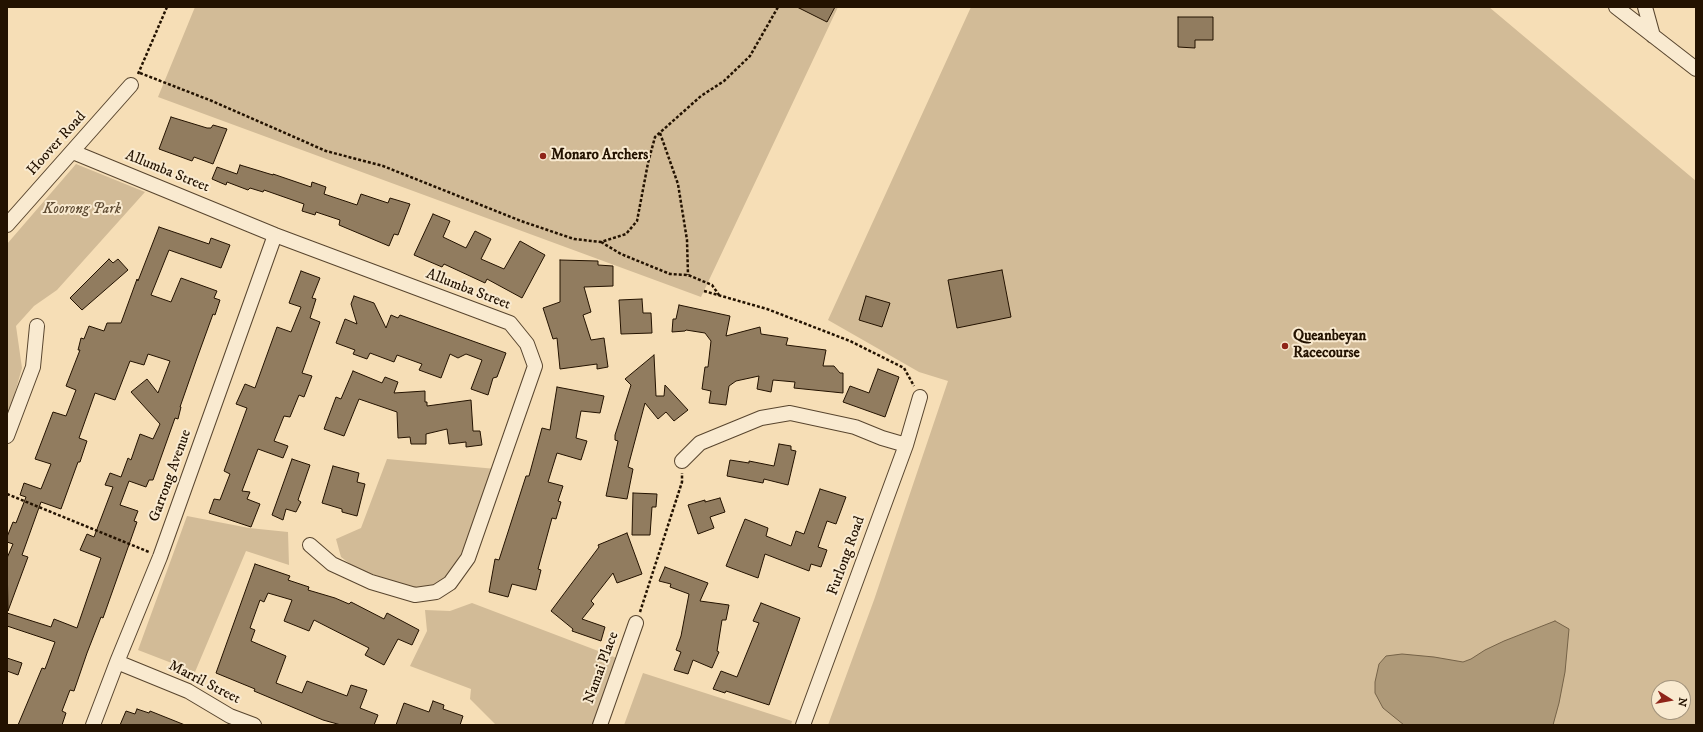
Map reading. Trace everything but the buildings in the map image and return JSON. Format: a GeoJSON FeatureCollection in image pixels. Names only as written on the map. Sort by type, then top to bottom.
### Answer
{"type":"FeatureCollection","features":[{"type":"Feature","properties":{"kind":"street"},"geometry":{"type":"LineString","coordinates":[[1616,7],[1696,69]]}},
{"type":"Feature","properties":{"kind":"street"},"geometry":{"type":"LineString","coordinates":[[1645,7],[1653,36]]}},
{"type":"Feature","properties":{"kind":"street","name":"Hoover Road"},"geometry":{"type":"LineString","coordinates":[[7,225],[131,85]]}},
{"type":"Feature","properties":{"kind":"street","name":"Allumba Street"},"geometry":{"type":"LineString","coordinates":[[73,152],[275,236],[510,323],[527,344],[535,366],[468,558],[450,583],[436,592],[415,595],[371,582],[332,564],[310,545]]}},
{"type":"Feature","properties":{"kind":"street","name":"Garrong Avenue"},"geometry":{"type":"LineString","coordinates":[[93,725],[160,557],[275,236]]}},
{"type":"Feature","properties":{"kind":"street"},"geometry":{"type":"LineString","coordinates":[[7,436],[33,367],[37,326]]}},
{"type":"Feature","properties":{"kind":"street","name":"Furlong Road"},"geometry":{"type":"LineString","coordinates":[[803,725],[906,445],[920,396]]}},
{"type":"Feature","properties":{"kind":"street"},"geometry":{"type":"LineString","coordinates":[[682,461],[700,443],[761,418],[790,413],[855,427],[882,438],[906,445]]}},
{"type":"Feature","properties":{"kind":"street","name":"Namai Place"},"geometry":{"type":"LineString","coordinates":[[600,725],[636,623]]}},
{"type":"Feature","properties":{"kind":"street","name":"Marril Street"},"geometry":{"type":"LineString","coordinates":[[117,662],[188,691],[230,716],[254,725]]}},
{"type":"Feature","properties":{"kind":"path"},"geometry":{"type":"LineString","coordinates":[[131,85],[139,73],[167,7]]}},
{"type":"Feature","properties":{"kind":"path"},"geometry":{"type":"LineString","coordinates":[[139,73],[212,102],[326,151],[383,166],[500,213],[574,239],[601,242],[626,234],[637,221],[648,163],[655,137],[701,96],[724,81],[750,56],[778,7]]}},
{"type":"Feature","properties":{"kind":"path"},"geometry":{"type":"LineString","coordinates":[[660,133],[678,184],[687,240],[688,275]]}},
{"type":"Feature","properties":{"kind":"path"},"geometry":{"type":"LineString","coordinates":[[601,242],[621,254],[670,274],[688,275],[712,285],[720,295]]}},
{"type":"Feature","properties":{"kind":"path"},"geometry":{"type":"LineString","coordinates":[[704,291],[767,308],[850,341],[904,368],[920,396]]}},
{"type":"Feature","properties":{"kind":"path"},"geometry":{"type":"LineString","coordinates":[[636,623],[682,482],[682,461]]}},
{"type":"Feature","properties":{"kind":"path"},"geometry":{"type":"LineString","coordinates":[[7,494],[160,557]]}},
{"type":"Feature","properties":{"kind":"green space","name":"Monaro Archers"},"geometry":{"type":"Polygon","coordinates":[[[195,7],[838,7],[701,297],[158,97],[195,7]]]}},
{"type":"Feature","properties":{"kind":"green space","name":"Queanbeyan Racecourse"},"geometry":{"type":"Polygon","coordinates":[[[971,7],[1489,7],[1696,181],[1696,725],[828,725],[874,600],[948,381],[919,372],[828,320],[971,7]]]}},
{"type":"Feature","properties":{"kind":"green space","name":"Koorong Park"},"geometry":{"type":"Polygon","coordinates":[[[76,164],[145,192],[57,290],[34,306],[16,326],[22,368],[7,421],[7,244],[76,164]]]}},
{"type":"Feature","properties":{"kind":"green space"},"geometry":{"type":"Polygon","coordinates":[[[387,459],[496,469],[458,561],[445,579],[431,586],[415,588],[404,586],[354,567],[341,557],[336,539],[361,528],[387,459]]]}},
{"type":"Feature","properties":{"kind":"green space"},"geometry":{"type":"Polygon","coordinates":[[[187,516],[249,528],[288,532],[289,565],[246,551],[195,672],[138,650],[187,516]]]}},
{"type":"Feature","properties":{"kind":"green space"},"geometry":{"type":"Polygon","coordinates":[[[472,603],[622,660],[599,725],[496,725],[470,699],[471,689],[410,666],[427,631],[425,610],[450,611],[472,603]]]}},
{"type":"Feature","properties":{"kind":"green space"},"geometry":{"type":"Polygon","coordinates":[[[643,673],[792,721],[791,725],[624,725],[643,673]]]}},
{"type":"Feature","properties":{"kind":"shaded area"},"geometry":{"type":"Polygon","coordinates":[[[1555,621],[1569,629],[1565,672],[1553,725],[1404,725],[1383,708],[1375,693],[1375,682],[1379,664],[1386,656],[1402,654],[1463,662],[1504,641],[1555,621]]]}},
{"type":"Feature","properties":{"kind":"place","name":"Monaro Archers"},"geometry":{"type":"Point","coordinates":[543,156]}},
{"type":"Feature","properties":{"kind":"place","name":"Queanbeyan Racecourse"},"geometry":{"type":"Point","coordinates":[1285,346]}}]}
